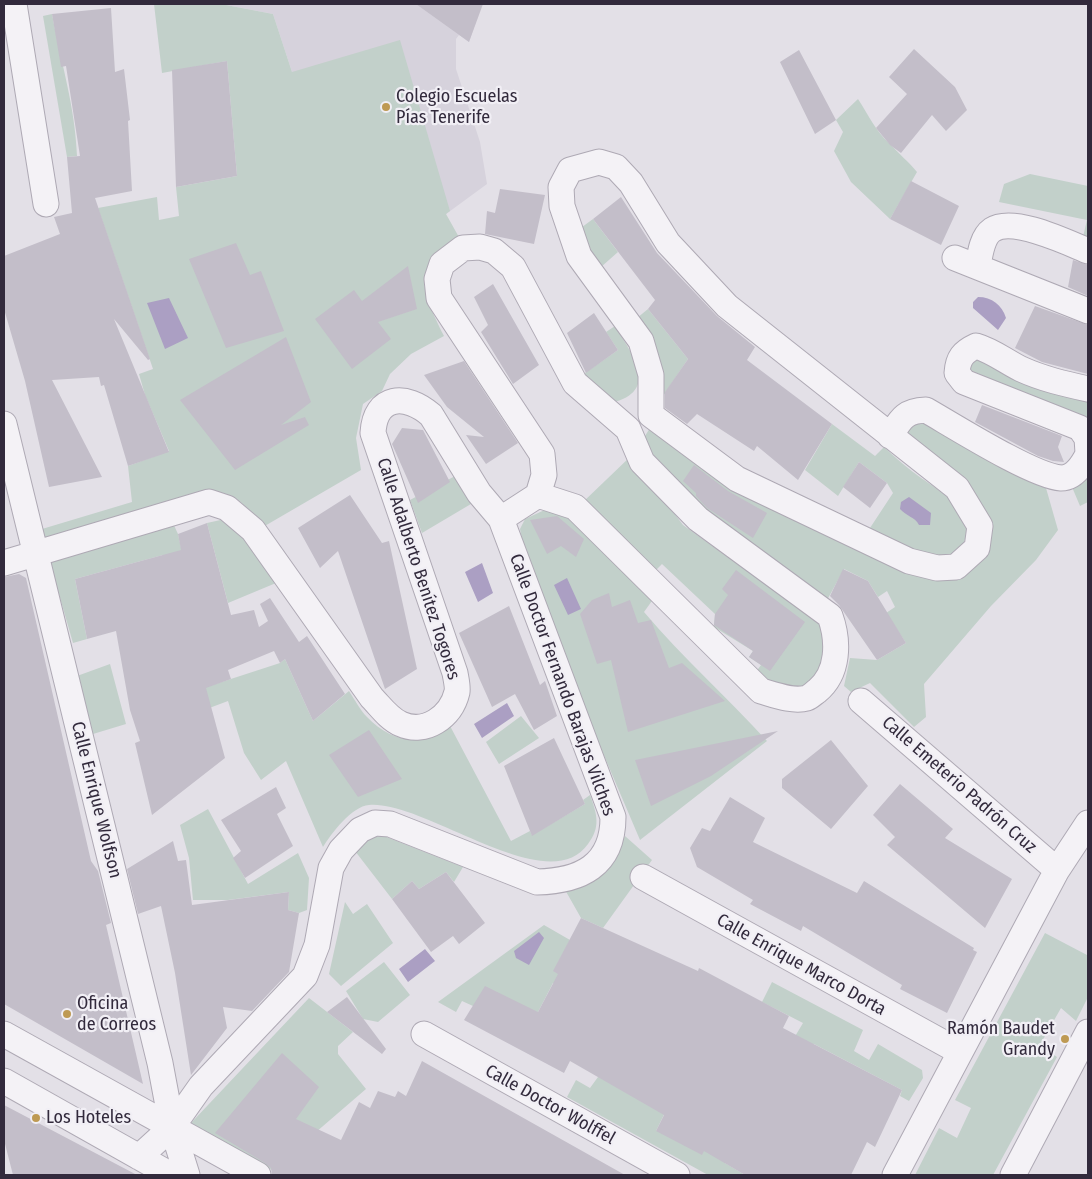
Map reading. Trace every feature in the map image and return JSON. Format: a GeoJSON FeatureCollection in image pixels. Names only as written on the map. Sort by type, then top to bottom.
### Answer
{"type":"FeatureCollection","features":[{"type":"Feature","properties":{"kind":"street"},"geometry":{"type":"LineString","coordinates":[[14,4],[46,204]]}},
{"type":"Feature","properties":{"kind":"street"},"geometry":{"type":"LineString","coordinates":[[599,162],[616,167],[631,183],[668,243],[727,306],[957,488],[980,526],[977,548],[956,567],[937,568],[910,562],[737,479],[651,415],[652,375],[641,341],[579,256],[562,206],[561,187],[570,170],[599,162]]}},
{"type":"Feature","properties":{"kind":"street"},"geometry":{"type":"LineString","coordinates":[[1088,251],[1034,231],[1006,224],[991,231],[981,247],[966,262],[1088,311]]}},
{"type":"Feature","properties":{"kind":"street"},"geometry":{"type":"LineString","coordinates":[[501,519],[538,496],[544,475],[542,454],[439,298],[437,278],[442,264],[463,248],[480,247],[494,251],[513,267],[575,383],[628,429],[642,462],[698,518],[830,616],[836,633],[836,652],[827,682],[808,698],[786,698],[761,691],[575,507],[538,496]]}},
{"type":"Feature","properties":{"kind":"street"},"geometry":{"type":"LineString","coordinates":[[890,436],[900,420],[912,411],[926,410],[1018,461],[1061,478],[1074,474],[1088,453],[1086,438],[1080,428],[964,382],[957,373],[958,362],[964,351],[976,346],[990,350],[1018,368],[1041,378],[1088,389]]}},
{"type":"Feature","properties":{"kind":"street","name":"Calle Adalberto Benítez Togores"},"geometry":{"type":"LineString","coordinates":[[4,563],[208,502],[227,508],[252,530],[372,698],[400,724],[419,727],[437,723],[449,708],[457,691],[455,673],[372,433],[376,414],[387,403],[403,400],[419,405],[430,415],[479,493],[501,519]]}},
{"type":"Feature","properties":{"kind":"street"},"geometry":{"type":"LineString","coordinates":[[628,429],[651,415]]}},
{"type":"Feature","properties":{"kind":"street","name":"Calle Enrique Wolfson"},"geometry":{"type":"LineString","coordinates":[[4,424],[158,1053],[172,1126],[173,1175]]}},
{"type":"Feature","properties":{"kind":"street","name":"Calle Doctor Fernando Barajas Vilches"},"geometry":{"type":"LineString","coordinates":[[139,1157],[172,1126],[201,1086],[305,976],[318,945],[331,868],[341,850],[360,830],[375,823],[390,824],[537,882],[561,881],[579,877],[594,866],[606,848],[613,833],[613,817],[501,519]]}},
{"type":"Feature","properties":{"kind":"street","name":"Calle Emeterio Padrón Cruz"},"geometry":{"type":"LineString","coordinates":[[861,701],[1057,870]]}},
{"type":"Feature","properties":{"kind":"street"},"geometry":{"type":"LineString","coordinates":[[895,1175],[1057,870],[1088,823]]}},
{"type":"Feature","properties":{"kind":"street","name":"Calle Enrique Marco Dorta"},"geometry":{"type":"LineString","coordinates":[[643,878],[960,1052]]}},
{"type":"Feature","properties":{"kind":"street"},"geometry":{"type":"LineString","coordinates":[[1013,1175],[1088,1032]]}},
{"type":"Feature","properties":{"kind":"street"},"geometry":{"type":"LineString","coordinates":[[4,1034],[123,1102],[172,1126],[258,1175]]}},
{"type":"Feature","properties":{"kind":"street","name":"Calle Doctor Wolffel"},"geometry":{"type":"LineString","coordinates":[[424,1034],[677,1175]]}},
{"type":"Feature","properties":{"kind":"street"},"geometry":{"type":"LineString","coordinates":[[4,1081],[173,1175]]}},
{"type":"Feature","properties":{"kind":"shaded area"},"geometry":{"type":"Polygon","coordinates":[[[154,4],[221,4],[273,14],[292,72],[400,40],[450,211],[446,214],[460,239],[433,260],[427,271],[425,282],[430,306],[444,336],[411,354],[390,374],[382,391],[363,404],[356,438],[361,470],[263,527],[236,498],[221,493],[211,493],[198,494],[45,543],[42,529],[132,502],[128,466],[169,451],[145,395],[139,374],[153,369],[98,208],[157,197],[159,220],[179,216],[176,187],[237,176],[227,61],[162,73],[154,4]]]}},
{"type":"Feature","properties":{"kind":"shaded area","name":"Colegio Escuelas Pías Tenerife"},"geometry":{"type":"Polygon","coordinates":[[[221,4],[482,4],[469,42],[459,35],[456,39],[456,69],[480,142],[487,184],[382,261],[292,72],[273,14],[221,4]]]}},
{"type":"Feature","properties":{"kind":"shaded area"},"geometry":{"type":"Polygon","coordinates":[[[52,14],[71,102],[77,156],[67,157],[43,16],[52,14]]]}},
{"type":"Feature","properties":{"kind":"shaded area"},"geometry":{"type":"Polygon","coordinates":[[[858,99],[880,134],[917,172],[890,219],[851,182],[834,151],[843,132],[836,120],[858,99]]]}},
{"type":"Feature","properties":{"kind":"shaded area"},"geometry":{"type":"Polygon","coordinates":[[[1030,174],[1088,186],[1088,242],[1082,241],[1087,220],[999,202],[1004,184],[1030,174]]]}},
{"type":"Feature","properties":{"kind":"shaded area"},"geometry":{"type":"Polygon","coordinates":[[[593,219],[618,252],[601,267],[581,238],[578,230],[593,219]]]}},
{"type":"Feature","properties":{"kind":"shaded area"},"geometry":{"type":"Polygon","coordinates":[[[978,297],[992,300],[1002,309],[1006,318],[998,330],[973,308],[973,302],[978,297]]]}},
{"type":"Feature","properties":{"kind":"shaded area"},"geometry":{"type":"Polygon","coordinates":[[[169,298],[188,338],[165,349],[147,303],[169,298]]]}},
{"type":"Feature","properties":{"kind":"shaded area"},"geometry":{"type":"Polygon","coordinates":[[[648,309],[688,359],[659,402],[637,318],[648,309]]]}},
{"type":"Feature","properties":{"kind":"shaded area"},"geometry":{"type":"Polygon","coordinates":[[[615,326],[629,348],[638,371],[639,381],[635,390],[626,397],[611,403],[578,375],[585,373],[618,350],[606,332],[615,326]]]}},
{"type":"Feature","properties":{"kind":"shaded area"},"geometry":{"type":"Polygon","coordinates":[[[976,357],[1088,394],[1088,434],[980,383],[969,370],[970,364],[976,357]]]}},
{"type":"Feature","properties":{"kind":"shaded area"},"geometry":{"type":"Polygon","coordinates":[[[914,417],[1044,481],[1058,530],[1036,560],[991,606],[924,684],[926,717],[914,727],[870,683],[851,692],[844,686],[850,658],[877,660],[906,643],[886,613],[895,607],[887,591],[878,597],[868,581],[844,569],[826,602],[702,512],[645,449],[645,436],[650,428],[930,573],[982,547],[907,434],[906,428],[914,417]]]}},
{"type":"Feature","properties":{"kind":"shaded area"},"geometry":{"type":"Polygon","coordinates":[[[832,424],[875,456],[884,447],[909,469],[953,501],[966,522],[965,539],[959,550],[949,555],[936,556],[921,553],[868,531],[893,493],[887,483],[859,462],[838,496],[805,470],[832,424]]]}},
{"type":"Feature","properties":{"kind":"shaded area"},"geometry":{"type":"Polygon","coordinates":[[[631,456],[683,525],[828,629],[830,650],[810,685],[798,690],[753,676],[761,665],[749,657],[753,651],[714,627],[715,614],[662,564],[653,573],[582,503],[631,456]]]}},
{"type":"Feature","properties":{"kind":"shaded area"},"geometry":{"type":"Polygon","coordinates":[[[1088,469],[1088,502],[1080,506],[1072,487],[1088,469]]]}},
{"type":"Feature","properties":{"kind":"shaded area"},"geometry":{"type":"Polygon","coordinates":[[[457,475],[476,501],[422,533],[410,500],[457,475]]]}},
{"type":"Feature","properties":{"kind":"shaded area"},"geometry":{"type":"Polygon","coordinates":[[[909,497],[931,513],[930,525],[919,525],[900,509],[901,502],[909,497]]]}},
{"type":"Feature","properties":{"kind":"shaded area"},"geometry":{"type":"Polygon","coordinates":[[[549,508],[564,513],[654,598],[644,612],[767,741],[640,840],[530,582],[520,529],[525,519],[549,508]]]}},
{"type":"Feature","properties":{"kind":"shaded area"},"geometry":{"type":"Polygon","coordinates":[[[225,519],[249,544],[276,583],[228,603],[207,523],[225,519]]]}},
{"type":"Feature","properties":{"kind":"shaded area"},"geometry":{"type":"Polygon","coordinates":[[[172,521],[178,534],[197,619],[163,555],[75,579],[87,639],[73,643],[48,556],[172,521]]]}},
{"type":"Feature","properties":{"kind":"shaded area"},"geometry":{"type":"Polygon","coordinates":[[[482,563],[493,593],[478,602],[465,572],[482,563]]]}},
{"type":"Feature","properties":{"kind":"shaded area"},"geometry":{"type":"Polygon","coordinates":[[[567,578],[581,609],[568,615],[554,585],[567,578]]]}},
{"type":"Feature","properties":{"kind":"shaded area"},"geometry":{"type":"Polygon","coordinates":[[[285,659],[313,721],[349,691],[367,717],[386,732],[396,737],[418,739],[428,737],[439,732],[449,724],[511,841],[530,831],[532,835],[585,804],[583,800],[590,795],[596,820],[595,832],[592,838],[588,844],[569,858],[545,861],[516,855],[484,844],[421,817],[393,808],[369,805],[349,815],[323,847],[286,761],[261,780],[244,753],[228,701],[204,710],[197,690],[280,663],[285,659]]]}},
{"type":"Feature","properties":{"kind":"shaded area"},"geometry":{"type":"Polygon","coordinates":[[[110,664],[126,724],[93,734],[77,676],[110,664]]]}},
{"type":"Feature","properties":{"kind":"shaded area"},"geometry":{"type":"Polygon","coordinates":[[[507,703],[514,716],[482,738],[474,724],[507,703]]]}},
{"type":"Feature","properties":{"kind":"shaded area"},"geometry":{"type":"Polygon","coordinates":[[[521,716],[539,738],[499,764],[486,742],[521,716]]]}},
{"type":"Feature","properties":{"kind":"shaded area"},"geometry":{"type":"Polygon","coordinates":[[[208,809],[248,884],[298,853],[309,878],[307,910],[299,913],[288,910],[289,892],[228,900],[193,900],[189,858],[180,825],[208,809]]]}},
{"type":"Feature","properties":{"kind":"shaded area"},"geometry":{"type":"Polygon","coordinates":[[[384,836],[463,867],[454,882],[446,872],[419,889],[412,881],[392,899],[355,851],[371,837],[384,836]]]}},
{"type":"Feature","properties":{"kind":"shaded area"},"geometry":{"type":"Polygon","coordinates":[[[625,836],[652,860],[603,928],[581,918],[564,888],[615,857],[625,836]]]}},
{"type":"Feature","properties":{"kind":"shaded area"},"geometry":{"type":"Polygon","coordinates":[[[345,902],[353,914],[367,904],[393,943],[341,986],[329,974],[345,902]]]}},
{"type":"Feature","properties":{"kind":"shaded area"},"geometry":{"type":"Polygon","coordinates":[[[544,925],[570,940],[554,971],[593,991],[588,1002],[553,983],[538,1012],[473,1006],[462,1001],[456,1012],[438,1002],[544,925]]]}},
{"type":"Feature","properties":{"kind":"shaded area"},"geometry":{"type":"Polygon","coordinates":[[[539,932],[544,938],[529,965],[516,958],[514,951],[539,932]]]}},
{"type":"Feature","properties":{"kind":"shaded area"},"geometry":{"type":"Polygon","coordinates":[[[1045,933],[1087,955],[1088,997],[1076,1021],[1061,1008],[1040,1045],[1057,1057],[993,1175],[915,1175],[939,1128],[957,1138],[971,1108],[955,1100],[1045,933]]]}},
{"type":"Feature","properties":{"kind":"shaded area"},"geometry":{"type":"Polygon","coordinates":[[[425,949],[435,961],[408,982],[399,969],[425,949]]]}},
{"type":"Feature","properties":{"kind":"shaded area"},"geometry":{"type":"Polygon","coordinates":[[[384,962],[410,995],[378,1022],[363,1019],[346,991],[384,962]]]}},
{"type":"Feature","properties":{"kind":"shaded area"},"geometry":{"type":"Polygon","coordinates":[[[772,982],[863,1030],[854,1051],[869,1060],[878,1044],[922,1070],[923,1078],[909,1101],[900,1096],[902,1090],[814,1044],[785,1053],[803,1023],[762,1002],[772,982]]]}},
{"type":"Feature","properties":{"kind":"shaded area"},"geometry":{"type":"Polygon","coordinates":[[[309,998],[353,1032],[338,1046],[338,1054],[366,1089],[272,1170],[191,1123],[309,998]]]}},
{"type":"Feature","properties":{"kind":"shaded area"},"geometry":{"type":"Polygon","coordinates":[[[693,1055],[656,1131],[721,1120],[725,1163],[745,1175],[708,1175],[567,1097],[576,1080],[590,1088],[598,1077],[693,1055]]]}},
{"type":"Feature","properties":{"kind":"building"},"geometry":{"type":"Polygon","coordinates":[[[416,4],[483,4],[469,42],[416,4]]]}},
{"type":"Feature","properties":{"kind":"building"},"geometry":{"type":"Polygon","coordinates":[[[111,8],[115,72],[124,69],[130,120],[128,121],[132,191],[95,198],[150,359],[148,360],[114,319],[169,452],[128,466],[104,385],[101,386],[99,377],[52,380],[102,477],[49,487],[25,381],[4,309],[4,256],[60,234],[54,217],[72,213],[67,157],[80,156],[66,66],[61,67],[52,14],[111,8]]]}},
{"type":"Feature","properties":{"kind":"building"},"geometry":{"type":"Polygon","coordinates":[[[914,49],[955,87],[967,110],[946,131],[932,115],[901,153],[890,145],[876,128],[907,94],[889,77],[914,49]]]}},
{"type":"Feature","properties":{"kind":"building"},"geometry":{"type":"Polygon","coordinates":[[[799,50],[836,120],[815,134],[780,62],[799,50]]]}},
{"type":"Feature","properties":{"kind":"building"},"geometry":{"type":"Polygon","coordinates":[[[227,61],[237,176],[176,187],[172,70],[227,61]]]}},
{"type":"Feature","properties":{"kind":"building"},"geometry":{"type":"Polygon","coordinates":[[[911,181],[959,206],[941,245],[890,219],[911,181]]]}},
{"type":"Feature","properties":{"kind":"building"},"geometry":{"type":"Polygon","coordinates":[[[500,189],[545,195],[534,244],[485,234],[487,211],[495,213],[500,189]]]}},
{"type":"Feature","properties":{"kind":"building"},"geometry":{"type":"Polygon","coordinates":[[[621,197],[657,253],[717,316],[755,347],[747,360],[832,424],[798,480],[757,446],[754,451],[697,414],[687,424],[665,408],[665,392],[688,359],[648,309],[655,300],[593,219],[621,197]]]}},
{"type":"Feature","properties":{"kind":"building"},"geometry":{"type":"Polygon","coordinates":[[[236,243],[250,275],[261,271],[284,331],[226,348],[189,259],[236,243]]]}},
{"type":"Feature","properties":{"kind":"building"},"geometry":{"type":"Polygon","coordinates":[[[1073,260],[1088,265],[1088,296],[1068,287],[1073,260]]]}},
{"type":"Feature","properties":{"kind":"building"},"geometry":{"type":"Polygon","coordinates":[[[408,266],[417,309],[378,322],[391,339],[352,369],[315,319],[354,290],[362,301],[408,266]]]}},
{"type":"Feature","properties":{"kind":"building"},"geometry":{"type":"Polygon","coordinates":[[[493,284],[539,365],[513,384],[481,332],[488,325],[474,297],[493,284]]]}},
{"type":"Feature","properties":{"kind":"building"},"geometry":{"type":"Polygon","coordinates":[[[1035,306],[1088,325],[1088,374],[1042,362],[1015,348],[1035,306]]]}},
{"type":"Feature","properties":{"kind":"building"},"geometry":{"type":"Polygon","coordinates":[[[594,313],[618,350],[586,373],[567,333],[594,313]]]}},
{"type":"Feature","properties":{"kind":"building"},"geometry":{"type":"Polygon","coordinates":[[[286,337],[311,402],[281,425],[305,417],[309,425],[235,470],[180,400],[286,337]]]}},
{"type":"Feature","properties":{"kind":"building"},"geometry":{"type":"Polygon","coordinates":[[[464,361],[518,443],[486,464],[466,435],[484,437],[447,407],[424,375],[464,361]]]}},
{"type":"Feature","properties":{"kind":"building"},"geometry":{"type":"Polygon","coordinates":[[[982,405],[1062,436],[1058,447],[1064,462],[1038,456],[975,422],[982,405]]]}},
{"type":"Feature","properties":{"kind":"building"},"geometry":{"type":"Polygon","coordinates":[[[402,428],[423,430],[450,482],[418,503],[392,444],[402,428]]]}},
{"type":"Feature","properties":{"kind":"building"},"geometry":{"type":"Polygon","coordinates":[[[859,462],[887,483],[870,508],[843,487],[859,462]]]}},
{"type":"Feature","properties":{"kind":"building"},"geometry":{"type":"Polygon","coordinates":[[[694,465],[728,491],[767,513],[753,538],[707,508],[696,496],[696,493],[683,481],[694,465]]]}},
{"type":"Feature","properties":{"kind":"building"},"geometry":{"type":"Polygon","coordinates":[[[350,495],[382,543],[389,541],[417,669],[385,689],[338,551],[320,568],[298,528],[350,495]]]}},
{"type":"Feature","properties":{"kind":"building"},"geometry":{"type":"Polygon","coordinates":[[[557,516],[584,539],[576,557],[561,546],[547,554],[530,520],[557,516]]]}},
{"type":"Feature","properties":{"kind":"building"},"geometry":{"type":"Polygon","coordinates":[[[207,523],[231,615],[254,610],[259,627],[268,621],[260,604],[270,598],[299,642],[307,636],[345,694],[313,721],[285,659],[280,663],[274,651],[228,670],[231,679],[206,688],[225,758],[152,815],[135,743],[140,741],[130,710],[116,631],[87,639],[75,579],[181,550],[178,534],[207,523]]]}},
{"type":"Feature","properties":{"kind":"building"},"geometry":{"type":"Polygon","coordinates":[[[843,569],[868,581],[906,643],[877,660],[839,605],[830,596],[843,569]]]}},
{"type":"Feature","properties":{"kind":"building"},"geometry":{"type":"Polygon","coordinates":[[[736,570],[805,622],[770,671],[749,657],[753,651],[714,625],[715,614],[728,595],[722,589],[736,570]]]}},
{"type":"Feature","properties":{"kind":"building"},"geometry":{"type":"Polygon","coordinates":[[[19,574],[26,578],[91,861],[98,871],[111,923],[106,925],[143,1084],[4,1004],[4,577],[19,574]]]}},
{"type":"Feature","properties":{"kind":"building"},"geometry":{"type":"Polygon","coordinates":[[[609,593],[612,607],[630,600],[638,623],[651,620],[669,668],[682,663],[725,701],[628,732],[611,660],[597,664],[580,614],[592,600],[609,593]]]}},
{"type":"Feature","properties":{"kind":"building"},"geometry":{"type":"Polygon","coordinates":[[[509,606],[540,685],[545,681],[557,716],[534,730],[515,694],[492,707],[459,633],[509,606]]]}},
{"type":"Feature","properties":{"kind":"building"},"geometry":{"type":"Polygon","coordinates":[[[369,730],[402,779],[358,797],[329,755],[369,730]]]}},
{"type":"Feature","properties":{"kind":"building"},"geometry":{"type":"Polygon","coordinates":[[[778,731],[711,776],[651,806],[635,760],[778,731]]]}},
{"type":"Feature","properties":{"kind":"building"},"geometry":{"type":"Polygon","coordinates":[[[554,738],[585,804],[532,836],[504,766],[554,738]]]}},
{"type":"Feature","properties":{"kind":"building"},"geometry":{"type":"Polygon","coordinates":[[[831,740],[868,786],[831,829],[782,788],[782,779],[831,740]]]}},
{"type":"Feature","properties":{"kind":"building"},"geometry":{"type":"Polygon","coordinates":[[[900,784],[953,829],[945,838],[1012,879],[985,928],[887,845],[895,837],[873,815],[900,784]]]}},
{"type":"Feature","properties":{"kind":"building"},"geometry":{"type":"Polygon","coordinates":[[[276,787],[286,808],[277,814],[293,846],[245,878],[233,858],[241,851],[221,820],[276,787]]]}},
{"type":"Feature","properties":{"kind":"building"},"geometry":{"type":"Polygon","coordinates":[[[730,797],[765,818],[753,842],[857,893],[864,881],[974,948],[973,950],[977,952],[947,1013],[900,989],[902,985],[803,926],[801,931],[750,904],[753,900],[697,867],[690,848],[702,828],[710,831],[730,797]]]}},
{"type":"Feature","properties":{"kind":"building"},"geometry":{"type":"Polygon","coordinates":[[[173,841],[178,861],[186,860],[192,905],[289,892],[288,910],[299,913],[289,972],[252,1011],[223,1007],[227,1028],[191,1075],[175,973],[161,906],[138,914],[127,869],[173,841]]]}},
{"type":"Feature","properties":{"kind":"building"},"geometry":{"type":"Polygon","coordinates":[[[446,872],[485,923],[459,944],[453,936],[431,952],[392,899],[412,881],[419,889],[446,872]]]}},
{"type":"Feature","properties":{"kind":"building"},"geometry":{"type":"Polygon","coordinates":[[[581,918],[698,971],[699,968],[789,1016],[783,1028],[902,1090],[875,1147],[867,1142],[851,1175],[745,1175],[704,1151],[702,1155],[656,1131],[664,1115],[570,1061],[564,1073],[464,1020],[485,986],[538,1012],[558,974],[553,971],[581,918]]]}},
{"type":"Feature","properties":{"kind":"building"},"geometry":{"type":"Polygon","coordinates":[[[347,997],[386,1049],[382,1054],[327,1012],[347,997]]]}},
{"type":"Feature","properties":{"kind":"building"},"geometry":{"type":"Polygon","coordinates":[[[282,1053],[319,1087],[296,1119],[341,1140],[359,1102],[370,1108],[378,1091],[395,1097],[398,1091],[406,1096],[422,1061],[625,1175],[272,1175],[271,1168],[265,1163],[215,1133],[282,1053]]]}},
{"type":"Feature","properties":{"kind":"building"},"geometry":{"type":"Polygon","coordinates":[[[4,1105],[137,1175],[13,1175],[4,1140],[4,1105]]]}},
{"type":"Feature","properties":{"kind":"place","name":"Colegio Escuelas Pías Tenerife"},"geometry":{"type":"Point","coordinates":[386,107]}},
{"type":"Feature","properties":{"kind":"place","name":"Oficina de Correos"},"geometry":{"type":"Point","coordinates":[67,1014]}},
{"type":"Feature","properties":{"kind":"place","name":"Ramón Baudet Grandy"},"geometry":{"type":"Point","coordinates":[1065,1039]}},
{"type":"Feature","properties":{"kind":"place","name":"Los Hoteles"},"geometry":{"type":"Point","coordinates":[36,1118]}}]}
